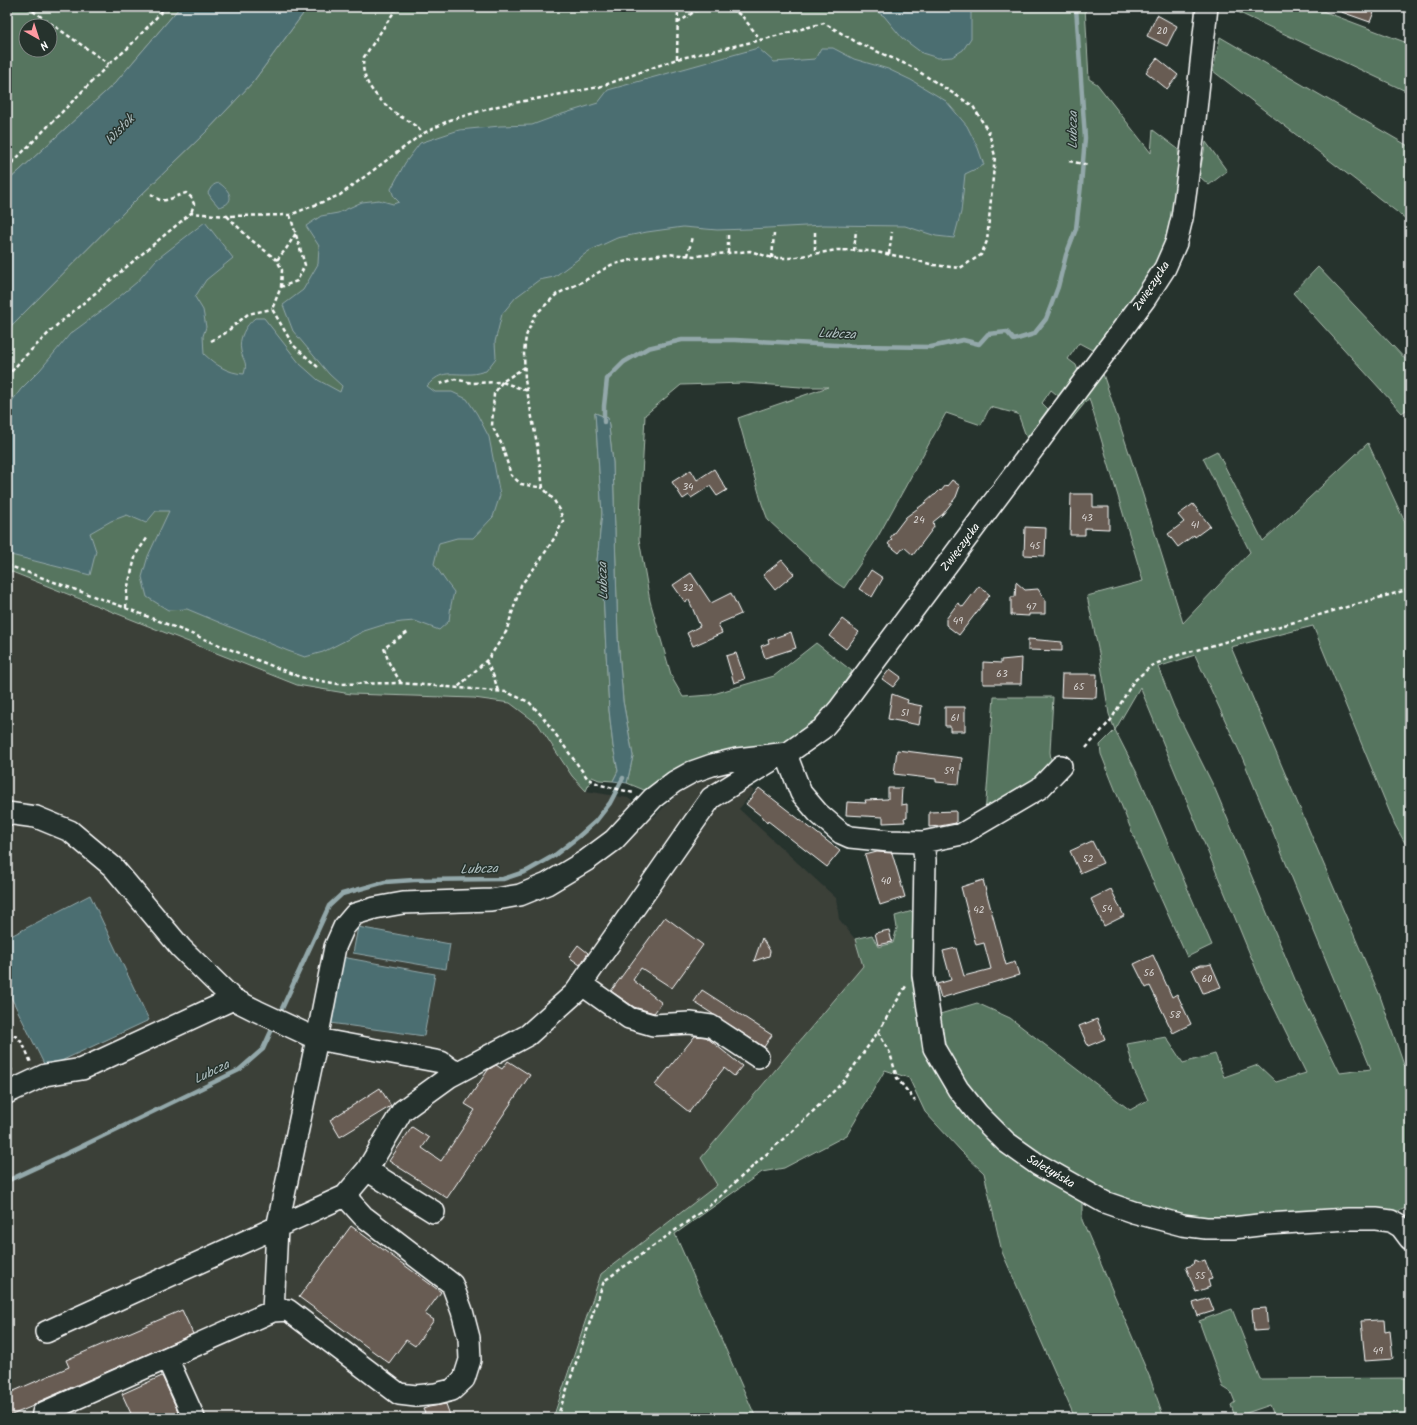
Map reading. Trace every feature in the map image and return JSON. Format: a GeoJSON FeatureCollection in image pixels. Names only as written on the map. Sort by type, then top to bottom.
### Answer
{"type":"FeatureCollection","features":[{"type":"Feature","properties":{"kind":"street","name":"Zwięczycka"},"geometry":{"type":"LineString","coordinates":[[345,1196],[367,1170],[402,1111],[456,1073],[528,1035],[575,993],[712,798],[785,754],[822,729],[840,708],[1145,299],[1164,268],[1176,243],[1182,218],[1193,138],[1207,7]]}},
{"type":"Feature","properties":{"kind":"street"},"geometry":{"type":"LineString","coordinates":[[273,1311],[278,1228],[335,947],[344,927],[355,914],[375,908],[403,903],[491,900],[520,895],[547,884],[587,860],[614,840],[654,798],[674,782],[712,765],[737,759],[785,754],[801,793],[818,813],[841,833],[850,836],[889,841],[923,842],[962,834],[1040,788],[1061,766]]}},
{"type":"Feature","properties":{"kind":"street"},"geometry":{"type":"LineString","coordinates":[[7,813],[36,817],[57,825],[70,831],[90,846],[113,867],[181,948],[233,999],[317,1039],[441,1062],[456,1073]]}},
{"type":"Feature","properties":{"kind":"street","name":"Saletyńska"},"geometry":{"type":"LineString","coordinates":[[923,842],[923,975],[934,1048],[958,1089],[978,1114],[1006,1142],[1037,1164],[1104,1202],[1133,1212],[1182,1225],[1206,1228],[1233,1228],[1267,1224],[1348,1219],[1376,1219],[1391,1221],[1401,1227],[1410,1239]]}},
{"type":"Feature","properties":{"kind":"street"},"geometry":{"type":"LineString","coordinates":[[581,984],[629,1018],[653,1025],[690,1022],[711,1026],[758,1057]]}},
{"type":"Feature","properties":{"kind":"street"},"geometry":{"type":"LineString","coordinates":[[7,1093],[45,1075],[82,1069],[233,999]]}},
{"type":"Feature","properties":{"kind":"street"},"geometry":{"type":"LineString","coordinates":[[367,1170],[434,1212]]}},
{"type":"Feature","properties":{"kind":"street"},"geometry":{"type":"LineString","coordinates":[[42,1418],[43,1413],[273,1311],[288,1310],[399,1394],[416,1396],[436,1394],[452,1390],[464,1379],[470,1360],[469,1338],[462,1311],[452,1284],[363,1216],[345,1196],[278,1228],[46,1332]]}},
{"type":"Feature","properties":{"kind":"street"},"geometry":{"type":"LineString","coordinates":[[167,1358],[194,1418]]}},
{"type":"Feature","properties":{"kind":"path"},"geometry":{"type":"LineString","coordinates":[[27,7],[109,64]]}},
{"type":"Feature","properties":{"kind":"path"},"geometry":{"type":"LineString","coordinates":[[7,168],[109,64],[128,48],[166,7]]}},
{"type":"Feature","properties":{"kind":"path"},"geometry":{"type":"LineString","coordinates":[[395,7],[394,12],[364,57],[363,64],[365,75],[372,91],[394,112],[415,125],[422,134]]}},
{"type":"Feature","properties":{"kind":"path"},"geometry":{"type":"LineString","coordinates":[[677,59],[678,7]]}},
{"type":"Feature","properties":{"kind":"path"},"geometry":{"type":"LineString","coordinates":[[678,23],[695,11],[709,7]]}},
{"type":"Feature","properties":{"kind":"path"},"geometry":{"type":"LineString","coordinates":[[717,7],[733,10],[742,16],[761,40]]}},
{"type":"Feature","properties":{"kind":"path"},"geometry":{"type":"LineString","coordinates":[[191,213],[226,216],[290,215],[340,195],[422,134],[450,120],[498,106],[599,87],[677,59],[761,40],[824,23],[858,43],[910,66],[973,106],[989,133],[995,156],[987,241],[981,256],[960,268],[934,266],[904,257],[870,251],[837,250],[790,258],[772,258],[750,251],[695,256],[665,254],[639,258],[612,265],[557,294],[535,315],[526,336],[525,380],[543,488],[560,510],[563,521],[543,556],[521,585],[506,632],[489,658],[457,688]]}},
{"type":"Feature","properties":{"kind":"path"},"geometry":{"type":"LineString","coordinates":[[1069,161],[1088,165]]}},
{"type":"Feature","properties":{"kind":"path"},"geometry":{"type":"LineString","coordinates":[[7,377],[22,359],[57,325],[191,213],[194,204],[191,197],[186,193],[166,200],[160,200],[151,194]]}},
{"type":"Feature","properties":{"kind":"path"},"geometry":{"type":"LineString","coordinates":[[281,287],[297,281],[305,265],[290,215]]}},
{"type":"Feature","properties":{"kind":"path"},"geometry":{"type":"LineString","coordinates":[[226,216],[250,240],[277,260],[282,270],[281,287],[272,309]]}},
{"type":"Feature","properties":{"kind":"path"},"geometry":{"type":"LineString","coordinates":[[854,251],[856,230]]}},
{"type":"Feature","properties":{"kind":"path"},"geometry":{"type":"LineString","coordinates":[[814,232],[815,253]]}},
{"type":"Feature","properties":{"kind":"path"},"geometry":{"type":"LineString","coordinates":[[890,254],[892,232]]}},
{"type":"Feature","properties":{"kind":"path"},"geometry":{"type":"LineString","coordinates":[[277,260],[296,234]]}},
{"type":"Feature","properties":{"kind":"path"},"geometry":{"type":"LineString","coordinates":[[772,258],[774,234]]}},
{"type":"Feature","properties":{"kind":"path"},"geometry":{"type":"LineString","coordinates":[[728,235],[728,253]]}},
{"type":"Feature","properties":{"kind":"path"},"geometry":{"type":"LineString","coordinates":[[688,256],[692,236]]}},
{"type":"Feature","properties":{"kind":"path"},"geometry":{"type":"LineString","coordinates":[[211,341],[224,334],[248,314],[272,309]]}},
{"type":"Feature","properties":{"kind":"path"},"geometry":{"type":"LineString","coordinates":[[272,309],[293,346],[320,369]]}},
{"type":"Feature","properties":{"kind":"path"},"geometry":{"type":"LineString","coordinates":[[525,367],[502,382],[494,394],[492,426],[502,445],[511,475],[521,484],[543,488]]}},
{"type":"Feature","properties":{"kind":"path"},"geometry":{"type":"LineString","coordinates":[[440,384],[455,379],[472,383],[502,382],[528,391]]}},
{"type":"Feature","properties":{"kind":"path"},"geometry":{"type":"LineString","coordinates":[[126,608],[127,590],[136,554],[148,537]]}},
{"type":"Feature","properties":{"kind":"path"},"geometry":{"type":"LineString","coordinates":[[7,565],[126,608],[300,677],[338,684],[401,683],[506,692],[529,702],[543,718],[588,780],[629,792]]}},
{"type":"Feature","properties":{"kind":"path"},"geometry":{"type":"LineString","coordinates":[[1086,748],[1111,720],[1133,682],[1151,666],[1172,657],[1410,589]]}},
{"type":"Feature","properties":{"kind":"path"},"geometry":{"type":"LineString","coordinates":[[401,683],[389,663],[384,648],[408,632]]}},
{"type":"Feature","properties":{"kind":"path"},"geometry":{"type":"LineString","coordinates":[[486,661],[494,677],[498,691]]}},
{"type":"Feature","properties":{"kind":"path"},"geometry":{"type":"LineString","coordinates":[[557,1418],[604,1281],[708,1207],[802,1122],[843,1082],[878,1032],[908,983],[923,975]]}},
{"type":"Feature","properties":{"kind":"path"},"geometry":{"type":"LineString","coordinates":[[878,1032],[890,1053],[897,1078],[915,1101]]}},
{"type":"Feature","properties":{"kind":"path"},"geometry":{"type":"LineString","coordinates":[[7,1033],[14,1035],[20,1040],[38,1078]]}},
{"type":"Feature","properties":{"kind":"shaded area"},"geometry":{"type":"Polygon","coordinates":[[[7,570],[297,685],[351,694],[474,698],[510,703],[538,724],[572,776],[586,791],[628,798],[654,817],[691,780],[723,768],[754,791],[739,809],[836,898],[839,919],[855,939],[863,966],[701,1158],[717,1185],[600,1277],[552,1418],[7,1418],[7,570]]]}},
{"type":"Feature","properties":{"kind":"green space"},"geometry":{"type":"Polygon","coordinates":[[[7,7],[180,7],[115,83],[7,182],[7,7]]]}},
{"type":"Feature","properties":{"kind":"green space"},"geometry":{"type":"Polygon","coordinates":[[[308,7],[1085,7],[1089,79],[1097,84],[1151,153],[1153,130],[1178,149],[1182,192],[1170,241],[1154,275],[1094,351],[1079,343],[1068,359],[1076,365],[1078,371],[1061,398],[1051,390],[1042,403],[1048,409],[1027,439],[1018,414],[990,407],[981,425],[946,413],[876,540],[844,588],[835,582],[768,520],[762,504],[738,418],[828,387],[801,387],[744,383],[681,385],[645,415],[639,539],[650,601],[672,678],[683,697],[710,695],[774,676],[816,643],[852,671],[815,727],[785,741],[735,752],[644,790],[627,783],[633,756],[623,701],[618,638],[613,463],[608,418],[595,413],[602,513],[597,561],[603,591],[609,710],[613,746],[618,771],[613,781],[599,780],[592,777],[586,791],[572,776],[538,724],[510,703],[474,698],[351,694],[297,685],[7,570],[7,330],[206,132],[253,82],[308,7]]]}},
{"type":"Feature","properties":{"kind":"green space"},"geometry":{"type":"Polygon","coordinates":[[[1227,7],[1312,7],[1410,44],[1410,93],[1227,7]]]}},
{"type":"Feature","properties":{"kind":"green space"},"geometry":{"type":"Polygon","coordinates":[[[1220,37],[1410,147],[1410,222],[1213,71],[1220,37]]]}},
{"type":"Feature","properties":{"kind":"green space"},"geometry":{"type":"Polygon","coordinates":[[[1206,142],[1227,171],[1209,185],[1199,176],[1206,142]]]}},
{"type":"Feature","properties":{"kind":"green space"},"geometry":{"type":"Polygon","coordinates":[[[1318,267],[1410,364],[1410,407],[1402,413],[1293,293],[1318,267]]]}},
{"type":"Feature","properties":{"kind":"green space"},"geometry":{"type":"Polygon","coordinates":[[[1102,371],[1183,623],[1250,552],[1203,458],[1217,451],[1263,541],[1368,443],[1410,533],[1410,852],[1395,825],[1313,626],[1231,647],[1380,996],[1404,1065],[1410,1064],[1410,1206],[1399,1211],[1330,1210],[1240,1217],[1199,1218],[1124,1201],[1074,1177],[999,1124],[957,1075],[940,1044],[940,1014],[977,1003],[1010,1018],[1130,1110],[1148,1100],[1134,1071],[1127,1044],[1166,1037],[1183,1063],[1215,1054],[1224,1077],[1258,1065],[1276,1082],[1306,1073],[1261,981],[1140,687],[1115,730],[1109,714],[1099,653],[1087,596],[1143,581],[1089,398],[1071,420],[1069,411],[1102,371]],[[1195,655],[1158,667],[1174,707],[1215,789],[1299,989],[1340,1073],[1371,1069],[1242,757],[1195,655]]]}},
{"type":"Feature","properties":{"kind":"green space"},"geometry":{"type":"Polygon","coordinates":[[[994,697],[1053,697],[1050,752],[1052,768],[985,815],[994,697]]]}},
{"type":"Feature","properties":{"kind":"green space"},"geometry":{"type":"Polygon","coordinates":[[[1115,730],[1141,781],[1212,945],[1187,957],[1140,852],[1101,754],[1100,745],[1115,730]]]}},
{"type":"Feature","properties":{"kind":"green space"},"geometry":{"type":"Polygon","coordinates":[[[916,910],[940,1079],[1082,1198],[1082,1220],[1150,1378],[1164,1418],[1075,1418],[1002,1252],[984,1173],[961,1151],[925,1112],[909,1078],[885,1070],[847,1135],[784,1168],[762,1172],[675,1234],[756,1418],[553,1418],[601,1274],[717,1185],[701,1158],[863,966],[855,939],[872,935],[878,947],[893,943],[897,928],[895,916],[916,910]]]}},
{"type":"Feature","properties":{"kind":"green space"},"geometry":{"type":"Polygon","coordinates":[[[1232,1309],[1260,1379],[1410,1378],[1410,1418],[1275,1418],[1270,1405],[1235,1417],[1231,1405],[1235,1402],[1231,1392],[1223,1387],[1199,1321],[1232,1309]]]}},
{"type":"Feature","properties":{"kind":"water","name":"Wisłok"},"geometry":{"type":"Polygon","coordinates":[[[180,7],[308,7],[253,82],[206,132],[7,330],[7,182],[115,83],[180,7]]]}},
{"type":"Feature","properties":{"kind":"water"},"geometry":{"type":"Polygon","coordinates":[[[869,7],[971,7],[971,38],[963,50],[952,57],[938,58],[922,53],[902,38],[884,16],[869,7]]]}},
{"type":"Feature","properties":{"kind":"water"},"geometry":{"type":"Polygon","coordinates":[[[758,48],[774,62],[815,59],[821,48],[833,48],[854,59],[888,69],[911,80],[946,101],[967,126],[978,148],[984,165],[965,174],[961,212],[954,238],[936,236],[905,226],[824,225],[717,230],[683,227],[617,238],[589,251],[554,277],[539,280],[516,297],[502,314],[495,342],[496,358],[486,371],[473,374],[442,375],[437,377],[427,386],[435,392],[452,392],[467,399],[489,437],[500,495],[493,517],[473,538],[457,538],[439,543],[434,564],[454,592],[449,621],[439,630],[415,621],[383,625],[364,631],[323,652],[305,657],[187,609],[168,610],[147,597],[142,577],[148,556],[169,511],[156,511],[146,523],[127,515],[111,521],[90,533],[96,551],[90,575],[7,554],[7,408],[21,389],[40,370],[70,334],[137,282],[156,260],[205,222],[233,258],[206,280],[195,297],[203,310],[206,327],[203,336],[204,354],[222,368],[232,372],[244,374],[246,366],[240,346],[242,337],[246,328],[255,318],[264,318],[300,364],[318,380],[340,392],[342,386],[329,374],[293,331],[283,305],[303,290],[318,264],[319,246],[306,226],[321,216],[338,213],[362,202],[379,200],[393,204],[399,202],[394,197],[391,189],[405,163],[420,143],[459,130],[532,125],[598,103],[608,90],[758,48]]]}},
{"type":"Feature","properties":{"kind":"water"},"geometry":{"type":"Polygon","coordinates":[[[219,183],[229,193],[230,199],[228,203],[219,207],[208,193],[212,186],[219,183]]]}},
{"type":"Feature","properties":{"kind":"water"},"geometry":{"type":"Polygon","coordinates":[[[595,413],[608,418],[613,463],[618,638],[623,701],[633,756],[627,783],[613,781],[618,771],[613,746],[609,710],[603,592],[597,561],[602,513],[595,413]]]}},
{"type":"Feature","properties":{"kind":"water"},"geometry":{"type":"Polygon","coordinates":[[[90,895],[149,1020],[46,1068],[7,989],[7,938],[90,895]]]}},
{"type":"Feature","properties":{"kind":"water"},"geometry":{"type":"Polygon","coordinates":[[[358,927],[450,944],[446,969],[353,953],[358,927]]]}},
{"type":"Feature","properties":{"kind":"water"},"geometry":{"type":"Polygon","coordinates":[[[342,957],[435,974],[424,1036],[330,1023],[342,957]]]}},
{"type":"Feature","properties":{"kind":"building"},"geometry":{"type":"Polygon","coordinates":[[[1333,7],[1376,7],[1370,22],[1333,9],[1333,7]]]}},
{"type":"Feature","properties":{"kind":"building"},"geometry":{"type":"Polygon","coordinates":[[[1157,15],[1177,26],[1167,46],[1147,36],[1157,15]]]}},
{"type":"Feature","properties":{"kind":"building"},"geometry":{"type":"Polygon","coordinates":[[[1157,58],[1178,75],[1167,89],[1146,72],[1157,58]]]}},
{"type":"Feature","properties":{"kind":"building"},"geometry":{"type":"Polygon","coordinates":[[[714,469],[727,490],[717,496],[710,486],[691,498],[689,495],[683,499],[672,482],[691,470],[697,480],[714,469]]]}},
{"type":"Feature","properties":{"kind":"building"},"geometry":{"type":"Polygon","coordinates":[[[952,480],[960,486],[956,497],[943,514],[933,522],[934,527],[913,555],[904,547],[899,553],[888,544],[892,539],[890,538],[906,517],[940,490],[941,491],[952,480]]]}},
{"type":"Feature","properties":{"kind":"building"},"geometry":{"type":"Polygon","coordinates":[[[1071,494],[1093,494],[1093,507],[1109,507],[1109,529],[1085,528],[1085,535],[1070,535],[1071,494]]]}},
{"type":"Feature","properties":{"kind":"building"},"geometry":{"type":"Polygon","coordinates":[[[1193,504],[1210,526],[1195,537],[1194,535],[1178,547],[1168,534],[1184,522],[1178,515],[1193,504]]]}},
{"type":"Feature","properties":{"kind":"building"},"geometry":{"type":"Polygon","coordinates":[[[1025,527],[1046,528],[1045,556],[1024,555],[1025,527]]]}},
{"type":"Feature","properties":{"kind":"building"},"geometry":{"type":"Polygon","coordinates":[[[782,560],[794,574],[775,590],[763,575],[782,560]]]}},
{"type":"Feature","properties":{"kind":"building"},"geometry":{"type":"Polygon","coordinates":[[[871,570],[883,578],[872,597],[859,589],[871,570]]]}},
{"type":"Feature","properties":{"kind":"building"},"geometry":{"type":"Polygon","coordinates":[[[691,573],[711,603],[731,593],[741,614],[718,624],[722,633],[693,646],[687,633],[700,626],[689,600],[685,602],[673,585],[691,573]]]}},
{"type":"Feature","properties":{"kind":"building"},"geometry":{"type":"Polygon","coordinates":[[[1016,582],[1025,590],[1038,589],[1045,600],[1045,614],[1029,614],[1029,616],[1011,615],[1011,597],[1015,597],[1016,582]]]}},
{"type":"Feature","properties":{"kind":"building"},"geometry":{"type":"Polygon","coordinates":[[[979,586],[990,595],[959,635],[946,625],[946,619],[958,603],[963,607],[979,586]]]}},
{"type":"Feature","properties":{"kind":"building"},"geometry":{"type":"Polygon","coordinates":[[[842,619],[859,632],[846,649],[829,636],[842,619]]]}},
{"type":"Feature","properties":{"kind":"building"},"geometry":{"type":"Polygon","coordinates":[[[791,632],[796,648],[765,658],[761,646],[769,643],[768,640],[791,632]]]}},
{"type":"Feature","properties":{"kind":"building"},"geometry":{"type":"Polygon","coordinates":[[[1028,639],[1062,642],[1062,651],[1028,650],[1028,639]]]}},
{"type":"Feature","properties":{"kind":"building"},"geometry":{"type":"Polygon","coordinates":[[[736,653],[745,679],[734,683],[726,656],[736,653]]]}},
{"type":"Feature","properties":{"kind":"building"},"geometry":{"type":"Polygon","coordinates":[[[1022,658],[1021,684],[983,684],[983,662],[1001,663],[1001,660],[1022,658]]]}},
{"type":"Feature","properties":{"kind":"building"},"geometry":{"type":"Polygon","coordinates":[[[890,669],[901,677],[893,687],[882,679],[890,669]]]}},
{"type":"Feature","properties":{"kind":"building"},"geometry":{"type":"Polygon","coordinates":[[[1062,674],[1097,674],[1096,698],[1061,697],[1062,674]]]}},
{"type":"Feature","properties":{"kind":"building"},"geometry":{"type":"Polygon","coordinates":[[[892,694],[908,700],[907,703],[922,706],[919,725],[888,719],[892,694]]]}},
{"type":"Feature","properties":{"kind":"building"},"geometry":{"type":"Polygon","coordinates":[[[945,707],[965,707],[965,731],[950,731],[950,726],[945,726],[945,707]]]}},
{"type":"Feature","properties":{"kind":"building"},"geometry":{"type":"Polygon","coordinates":[[[897,750],[962,758],[959,784],[936,782],[936,779],[894,774],[897,750]]]}},
{"type":"Feature","properties":{"kind":"building"},"geometry":{"type":"Polygon","coordinates":[[[759,788],[840,851],[827,867],[768,821],[767,823],[760,815],[746,804],[759,788]]]}},
{"type":"Feature","properties":{"kind":"building"},"geometry":{"type":"Polygon","coordinates":[[[888,788],[902,788],[901,805],[907,804],[907,817],[904,818],[905,822],[883,823],[883,817],[846,815],[847,802],[866,803],[865,800],[888,799],[888,788]]]}},
{"type":"Feature","properties":{"kind":"building"},"geometry":{"type":"Polygon","coordinates":[[[956,811],[956,823],[929,827],[929,812],[956,811]]]}},
{"type":"Feature","properties":{"kind":"building"},"geometry":{"type":"Polygon","coordinates":[[[1092,841],[1103,863],[1080,873],[1070,851],[1092,841]]]}},
{"type":"Feature","properties":{"kind":"building"},"geometry":{"type":"Polygon","coordinates":[[[877,852],[892,853],[905,897],[880,905],[865,855],[877,852]]]}},
{"type":"Feature","properties":{"kind":"building"},"geometry":{"type":"Polygon","coordinates":[[[983,880],[1006,965],[1015,962],[1019,975],[941,998],[937,984],[951,980],[943,951],[956,948],[964,976],[991,969],[984,943],[976,945],[961,887],[983,880]]]}},
{"type":"Feature","properties":{"kind":"building"},"geometry":{"type":"Polygon","coordinates":[[[1111,889],[1124,916],[1104,926],[1091,899],[1111,889]]]}},
{"type":"Feature","properties":{"kind":"building"},"geometry":{"type":"Polygon","coordinates":[[[665,917],[703,945],[672,988],[641,968],[633,980],[662,1003],[654,1013],[634,1007],[611,991],[665,917]]]}},
{"type":"Feature","properties":{"kind":"building"},"geometry":{"type":"Polygon","coordinates":[[[889,930],[892,942],[878,945],[875,933],[889,930]]]}},
{"type":"Feature","properties":{"kind":"building"},"geometry":{"type":"Polygon","coordinates":[[[762,938],[770,951],[769,956],[754,961],[762,938]]]}},
{"type":"Feature","properties":{"kind":"building"},"geometry":{"type":"Polygon","coordinates":[[[578,945],[588,953],[580,965],[569,957],[578,945]]]}},
{"type":"Feature","properties":{"kind":"building"},"geometry":{"type":"Polygon","coordinates":[[[1153,955],[1172,997],[1177,994],[1191,1024],[1173,1033],[1150,986],[1146,988],[1134,964],[1153,955]]]}},
{"type":"Feature","properties":{"kind":"building"},"geometry":{"type":"Polygon","coordinates":[[[1211,964],[1221,987],[1203,993],[1192,969],[1201,965],[1211,964]]]}},
{"type":"Feature","properties":{"kind":"building"},"geometry":{"type":"Polygon","coordinates":[[[702,990],[772,1035],[764,1047],[694,1002],[702,990]]]}},
{"type":"Feature","properties":{"kind":"building"},"geometry":{"type":"Polygon","coordinates":[[[1097,1019],[1105,1039],[1088,1046],[1079,1026],[1097,1019]]]}},
{"type":"Feature","properties":{"kind":"building"},"geometry":{"type":"Polygon","coordinates":[[[695,1036],[706,1037],[742,1066],[734,1076],[724,1068],[689,1112],[655,1085],[695,1036]]]}},
{"type":"Feature","properties":{"kind":"building"},"geometry":{"type":"Polygon","coordinates":[[[508,1061],[530,1075],[447,1198],[389,1161],[412,1127],[429,1138],[422,1148],[441,1161],[475,1110],[465,1104],[488,1070],[496,1065],[502,1069],[508,1061]]]}},
{"type":"Feature","properties":{"kind":"building"},"geometry":{"type":"Polygon","coordinates":[[[380,1088],[391,1106],[340,1137],[330,1120],[380,1088]]]}},
{"type":"Feature","properties":{"kind":"building"},"geometry":{"type":"Polygon","coordinates":[[[351,1226],[441,1292],[425,1314],[434,1320],[415,1346],[406,1340],[389,1363],[299,1297],[351,1226]]]}},
{"type":"Feature","properties":{"kind":"building"},"geometry":{"type":"Polygon","coordinates":[[[1194,1260],[1199,1262],[1205,1260],[1212,1279],[1208,1280],[1210,1287],[1196,1292],[1186,1267],[1193,1265],[1194,1260]]]}},
{"type":"Feature","properties":{"kind":"building"},"geometry":{"type":"Polygon","coordinates":[[[1209,1298],[1214,1311],[1198,1316],[1193,1303],[1209,1298]]]}},
{"type":"Feature","properties":{"kind":"building"},"geometry":{"type":"Polygon","coordinates":[[[1266,1308],[1268,1330],[1254,1331],[1252,1309],[1266,1308]]]}},
{"type":"Feature","properties":{"kind":"building"},"geometry":{"type":"Polygon","coordinates":[[[182,1310],[193,1334],[7,1417],[7,1394],[69,1367],[66,1360],[182,1310]]]}},
{"type":"Feature","properties":{"kind":"building"},"geometry":{"type":"Polygon","coordinates":[[[1384,1320],[1385,1332],[1390,1331],[1393,1359],[1365,1361],[1361,1321],[1384,1320]]]}},
{"type":"Feature","properties":{"kind":"building"},"geometry":{"type":"Polygon","coordinates":[[[162,1376],[181,1418],[133,1418],[122,1394],[162,1376]]]}},
{"type":"Feature","properties":{"kind":"building"},"geometry":{"type":"Polygon","coordinates":[[[446,1404],[451,1418],[427,1418],[423,1409],[446,1404]]]}},
{"type":"Feature","properties":{"kind":"waterway","name":"Lubcza"},"geometry":{"type":"LineString","coordinates":[[604,422],[607,379],[624,362],[648,348],[682,340],[735,340],[856,346],[931,347],[963,340],[979,344],[988,334],[1007,332],[1014,340],[1034,334],[1046,319],[1058,287],[1066,255],[1076,229],[1085,138],[1076,7]]}},
{"type":"Feature","properties":{"kind":"waterway","name":"Lubcza"},"geometry":{"type":"LineString","coordinates":[[279,1015],[329,906],[342,894],[385,882],[414,880],[503,879],[527,871],[555,855],[596,821],[610,803],[623,778]]}},
{"type":"Feature","properties":{"kind":"waterway","name":"Lubcza"},"geometry":{"type":"LineString","coordinates":[[7,1181],[239,1070],[263,1049],[274,1025]]}}]}
